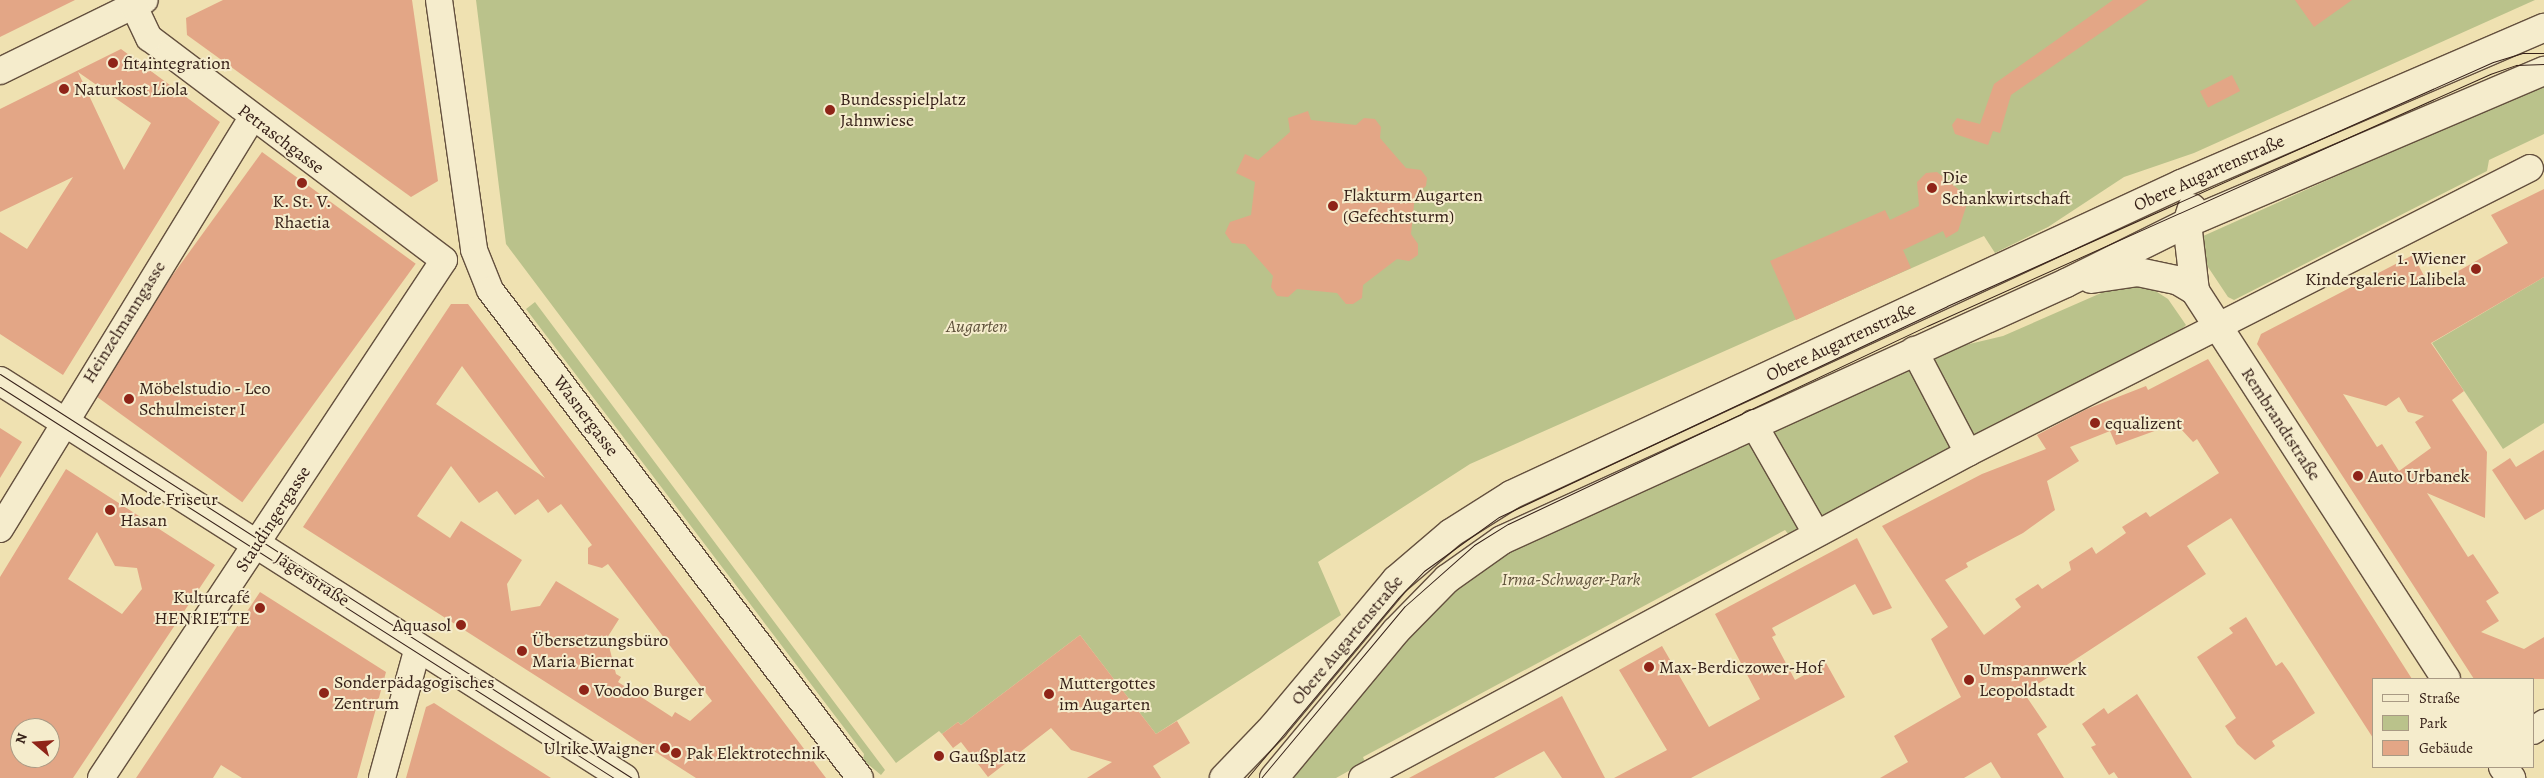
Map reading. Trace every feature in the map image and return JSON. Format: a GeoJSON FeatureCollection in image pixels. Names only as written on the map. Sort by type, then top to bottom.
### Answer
{"type":"FeatureCollection","features":[{"type":"Feature","properties":{"kind":"street","name":"Wasnergasse"},"geometry":{"type":"LineString","coordinates":[[439,0],[474,250],[490,290],[860,778]]}},
{"type":"Feature","properties":{"kind":"street"},"geometry":{"type":"LineString","coordinates":[[0,71],[136,2]]}},
{"type":"Feature","properties":{"kind":"street","name":"Petraschgasse"},"geometry":{"type":"LineString","coordinates":[[136,2],[149,38],[444,260]]}},
{"type":"Feature","properties":{"kind":"street","name":"Obere Augartenstraße"},"geometry":{"type":"LineString","coordinates":[[1224,778],[1273,727],[1396,580],[1451,533],[1511,495],[2230,162],[2542,31]]}},
{"type":"Feature","properties":{"kind":"street","name":"Obere Augartenstraße"},"geometry":{"type":"LineString","coordinates":[[1274,778],[1396,631],[1447,579],[1502,540],[1914,350],[2066,283],[2187,223],[2544,71]]}},
{"type":"Feature","properties":{"kind":"street","name":"Heinzelmanngasse"},"geometry":{"type":"LineString","coordinates":[[0,529],[252,117]]}},
{"type":"Feature","properties":{"kind":"street","name":"Rembrandtstraße"},"geometry":{"type":"LineString","coordinates":[[2230,162],[2196,195],[2187,223],[2195,291],[2445,678]]}},
{"type":"Feature","properties":{"kind":"street"},"geometry":{"type":"LineString","coordinates":[[1362,778],[1968,453],[2530,168]]}},
{"type":"Feature","properties":{"kind":"street","name":"Staudingergasse"},"geometry":{"type":"LineString","coordinates":[[101,778],[444,260]]}},
{"type":"Feature","properties":{"kind":"street"},"geometry":{"type":"LineString","coordinates":[[2066,283],[2138,272],[2177,280],[2195,291]]}},
{"type":"Feature","properties":{"kind":"street"},"geometry":{"type":"LineString","coordinates":[[1914,350],[1968,453]]}},
{"type":"Feature","properties":{"kind":"street","name":"Jägerstraße"},"geometry":{"type":"LineString","coordinates":[[0,381],[624,778]]}},
{"type":"Feature","properties":{"kind":"street"},"geometry":{"type":"LineString","coordinates":[[1754,423],[1816,533]]}},
{"type":"Feature","properties":{"kind":"street"},"geometry":{"type":"LineString","coordinates":[[382,778],[418,647]]}},
{"type":"Feature","properties":{"kind":"green space","name":"Augarten"},"geometry":{"type":"Polygon","coordinates":[[[476,0],[2535,0],[2194,153],[2124,177],[2048,227],[1995,253],[1984,236],[1470,464],[1318,562],[1341,615],[1156,734],[1080,635],[961,725],[958,722],[942,734],[939,731],[896,763],[506,244],[476,0]]]}},
{"type":"Feature","properties":{"kind":"green space"},"geometry":{"type":"Polygon","coordinates":[[[2544,83],[2544,134],[2489,160],[2487,171],[2234,300],[2228,297],[2202,258],[2201,237],[2544,83]]]}},
{"type":"Feature","properties":{"kind":"green space"},"geometry":{"type":"Polygon","coordinates":[[[2544,277],[2544,423],[2503,449],[2432,343],[2544,277]]]}},
{"type":"Feature","properties":{"kind":"green space","name":"Irma-Schwager-Park"},"geometry":{"type":"Polygon","coordinates":[[[2124,283],[2146,285],[2168,299],[2186,325],[2172,339],[1789,535],[1785,530],[1363,757],[1365,762],[1336,778],[1288,778],[1429,611],[1464,579],[1546,526],[1944,350],[2003,336],[2124,283]]]}},
{"type":"Feature","properties":{"kind":"green space"},"geometry":{"type":"Polygon","coordinates":[[[535,302],[885,770],[881,775],[863,760],[864,754],[526,309],[535,302]]]}},
{"type":"Feature","properties":{"kind":"building"},"geometry":{"type":"Polygon","coordinates":[[[0,0],[75,0],[0,37],[0,0]]]}},
{"type":"Feature","properties":{"kind":"building"},"geometry":{"type":"Polygon","coordinates":[[[223,0],[412,0],[438,181],[411,197],[187,35],[186,18],[223,0]]]}},
{"type":"Feature","properties":{"kind":"building"},"geometry":{"type":"Polygon","coordinates":[[[2113,0],[2148,0],[2011,95],[2000,133],[1993,131],[1988,145],[1955,134],[1952,125],[1957,118],[1980,124],[1994,84],[2113,0]]]}},
{"type":"Feature","properties":{"kind":"building"},"geometry":{"type":"Polygon","coordinates":[[[2295,0],[2352,0],[2314,27],[2295,0]]]}},
{"type":"Feature","properties":{"kind":"building"},"geometry":{"type":"Polygon","coordinates":[[[121,49],[220,122],[63,375],[0,334],[0,232],[27,249],[73,177],[0,212],[0,109],[121,49]],[[78,72],[124,170],[151,123],[78,72]]]}},
{"type":"Feature","properties":{"kind":"building"},"geometry":{"type":"Polygon","coordinates":[[[2232,75],[2240,91],[2208,107],[2200,91],[2232,75]]]}},
{"type":"Feature","properties":{"kind":"building","name":"Flakturm Augarten (Gefechtsturm)"},"geometry":{"type":"Polygon","coordinates":[[[1308,111],[1311,120],[1356,125],[1364,118],[1375,119],[1381,127],[1380,138],[1406,168],[1421,170],[1427,178],[1426,186],[1415,195],[1411,234],[1418,244],[1418,255],[1409,261],[1397,259],[1363,285],[1362,298],[1353,304],[1346,304],[1337,293],[1297,289],[1288,297],[1277,296],[1271,287],[1273,276],[1245,244],[1232,243],[1225,233],[1230,222],[1251,215],[1255,182],[1236,173],[1245,154],[1258,160],[1290,132],[1288,118],[1308,111]]]}},
{"type":"Feature","properties":{"kind":"building"},"geometry":{"type":"Polygon","coordinates":[[[262,152],[416,264],[242,502],[89,391],[262,152]]]}},
{"type":"Feature","properties":{"kind":"building"},"geometry":{"type":"Polygon","coordinates":[[[1937,172],[1969,198],[1958,231],[1946,238],[1943,231],[1903,250],[1911,268],[1796,320],[1770,261],[1885,210],[1890,220],[1919,206],[1917,182],[1926,173],[1937,172]]]}},
{"type":"Feature","properties":{"kind":"building"},"geometry":{"type":"Polygon","coordinates":[[[2544,189],[2544,277],[2431,343],[2464,391],[2452,400],[2487,452],[2485,518],[2427,493],[2468,557],[2473,554],[2499,593],[2486,601],[2499,621],[2481,632],[2524,649],[2544,637],[2544,679],[2473,678],[2257,344],[2261,334],[2413,255],[2430,287],[2508,243],[2491,215],[2544,189]],[[2343,394],[2377,447],[2382,444],[2399,471],[2431,448],[2415,422],[2424,416],[2408,412],[2399,397],[2386,406],[2343,394]]]}},
{"type":"Feature","properties":{"kind":"building"},"geometry":{"type":"Polygon","coordinates":[[[451,304],[468,304],[826,778],[696,778],[303,527],[451,304]],[[462,366],[436,404],[545,478],[462,366]],[[451,466],[417,516],[450,538],[461,521],[522,560],[507,584],[511,611],[540,606],[556,581],[619,619],[607,638],[616,674],[621,677],[618,682],[672,717],[675,712],[690,721],[712,701],[608,564],[602,568],[588,564],[588,548],[592,545],[561,504],[548,513],[538,499],[515,515],[497,491],[479,503],[451,466]]]}},
{"type":"Feature","properties":{"kind":"building"},"geometry":{"type":"Polygon","coordinates":[[[2208,359],[2411,678],[2372,678],[2372,736],[2231,518],[2187,546],[2206,574],[2024,693],[2047,727],[2037,734],[2064,778],[2001,778],[1991,762],[1964,778],[1880,778],[1908,762],[1894,736],[1961,697],[1931,639],[1948,627],[1882,526],[1982,474],[2046,449],[2037,435],[2087,409],[2146,386],[2148,390],[2208,359]],[[2180,428],[2160,429],[2116,445],[2110,431],[2070,447],[2079,461],[2047,481],[2055,510],[2023,533],[1966,563],[1968,567],[1945,580],[1984,635],[2021,607],[2015,599],[2038,584],[2042,589],[2071,570],[2069,562],[2092,547],[2096,554],[2126,533],[2122,527],[2146,512],[2150,517],[2219,473],[2197,439],[2193,442],[2180,428]]]}},
{"type":"Feature","properties":{"kind":"building"},"geometry":{"type":"Polygon","coordinates":[[[0,428],[22,442],[0,478],[0,428]]]}},
{"type":"Feature","properties":{"kind":"building"},"geometry":{"type":"Polygon","coordinates":[[[2544,450],[2544,509],[2525,520],[2492,470],[2510,458],[2516,467],[2544,450]]]}},
{"type":"Feature","properties":{"kind":"building"},"geometry":{"type":"Polygon","coordinates":[[[66,469],[215,565],[73,778],[0,778],[0,577],[66,469]],[[97,532],[68,579],[122,614],[142,589],[137,568],[115,566],[97,532]]]}},
{"type":"Feature","properties":{"kind":"building","name":"Max-Berdiczower-Hof"},"geometry":{"type":"Polygon","coordinates":[[[1857,538],[1892,608],[1873,615],[1855,584],[1772,628],[1776,635],[1772,637],[1795,680],[1826,663],[1845,697],[1691,778],[1614,778],[1667,750],[1619,670],[1662,646],[1709,727],[1760,699],[1715,614],[1857,538]]]}},
{"type":"Feature","properties":{"kind":"building"},"geometry":{"type":"Polygon","coordinates":[[[260,592],[386,672],[357,778],[242,778],[221,765],[213,778],[136,778],[260,592]]]}},
{"type":"Feature","properties":{"kind":"building"},"geometry":{"type":"Polygon","coordinates":[[[2246,617],[2276,666],[2282,662],[2315,713],[2272,741],[2275,746],[2255,760],[2237,744],[2225,726],[2236,718],[2197,657],[2233,633],[2229,628],[2246,617]]]}},
{"type":"Feature","properties":{"kind":"building"},"geometry":{"type":"Polygon","coordinates":[[[1080,635],[1156,734],[1177,721],[1190,743],[1153,766],[1161,778],[1087,778],[1112,762],[1071,750],[1051,728],[988,777],[961,742],[953,748],[942,734],[958,722],[961,725],[1080,635]]]}},
{"type":"Feature","properties":{"kind":"building"},"geometry":{"type":"Polygon","coordinates":[[[2137,694],[2192,778],[2118,778],[2114,772],[2109,775],[2091,747],[2096,745],[2082,724],[2104,708],[2108,714],[2137,694]]]}},
{"type":"Feature","properties":{"kind":"building"},"geometry":{"type":"Polygon","coordinates":[[[1562,696],[1605,778],[1562,778],[1544,751],[1494,778],[1409,778],[1562,696]]]}},
{"type":"Feature","properties":{"kind":"building"},"geometry":{"type":"Polygon","coordinates":[[[434,703],[551,778],[406,778],[426,707],[434,703]]]}},
{"type":"Feature","properties":{"kind":"tram line"},"geometry":{"type":"LineString","coordinates":[[1247,778],[1398,598],[1424,571],[1499,517],[1947,306],[2493,62],[2522,53],[2544,53]]}},
{"type":"Feature","properties":{"kind":"tram line"},"geometry":{"type":"LineString","coordinates":[[1261,778],[1405,606],[1474,545],[1508,524],[1927,326],[2490,74],[2516,65],[2544,64]]}},
{"type":"Feature","properties":{"kind":"tram line"},"geometry":{"type":"LineString","coordinates":[[0,374],[632,778]]}},
{"type":"Feature","properties":{"kind":"tram line"},"geometry":{"type":"LineString","coordinates":[[0,387],[614,778]]}},
{"type":"Feature","properties":{"kind":"place","name":"fit4integration"},"geometry":{"type":"Point","coordinates":[113,63]}},
{"type":"Feature","properties":{"kind":"place","name":"Naturkost Liola"},"geometry":{"type":"Point","coordinates":[64,89]}},
{"type":"Feature","properties":{"kind":"place","name":"Bundesspielplatz Jahnwiese"},"geometry":{"type":"Point","coordinates":[830,110]}},
{"type":"Feature","properties":{"kind":"place","name":"K. St. V. Rhaetia"},"geometry":{"type":"Point","coordinates":[302,183]}},
{"type":"Feature","properties":{"kind":"place","name":"Die Schankwirtschaft"},"geometry":{"type":"Point","coordinates":[1932,188]}},
{"type":"Feature","properties":{"kind":"place","name":"Flakturm Augarten (Gefechtsturm)"},"geometry":{"type":"Point","coordinates":[1333,206]}},
{"type":"Feature","properties":{"kind":"place","name":"1. Wiener Kindergalerie Lalibela"},"geometry":{"type":"Point","coordinates":[2476,269]}},
{"type":"Feature","properties":{"kind":"place","name":"Möbelstudio - Leo Schulmeister I"},"geometry":{"type":"Point","coordinates":[129,399]}},
{"type":"Feature","properties":{"kind":"place","name":"equalizent"},"geometry":{"type":"Point","coordinates":[2095,423]}},
{"type":"Feature","properties":{"kind":"place","name":"Auto Urbanek"},"geometry":{"type":"Point","coordinates":[2358,476]}},
{"type":"Feature","properties":{"kind":"place","name":"Mode Friseur Hasan"},"geometry":{"type":"Point","coordinates":[110,510]}},
{"type":"Feature","properties":{"kind":"place","name":"Kulturcafé HENRIETTE"},"geometry":{"type":"Point","coordinates":[260,608]}},
{"type":"Feature","properties":{"kind":"place","name":"Aquasol"},"geometry":{"type":"Point","coordinates":[461,625]}},
{"type":"Feature","properties":{"kind":"place","name":"Übersetzungsbüro Maria Biernat"},"geometry":{"type":"Point","coordinates":[522,651]}},
{"type":"Feature","properties":{"kind":"place","name":"Max-Berdiczower-Hof"},"geometry":{"type":"Point","coordinates":[1649,667]}},
{"type":"Feature","properties":{"kind":"place","name":"Umspannwerk Leopoldstadt"},"geometry":{"type":"Point","coordinates":[1969,680]}},
{"type":"Feature","properties":{"kind":"place","name":"Voodoo Burger"},"geometry":{"type":"Point","coordinates":[584,690]}},
{"type":"Feature","properties":{"kind":"place","name":"Sonderpädagogisches Zentrum"},"geometry":{"type":"Point","coordinates":[324,693]}},
{"type":"Feature","properties":{"kind":"place","name":"Muttergottes im Augarten"},"geometry":{"type":"Point","coordinates":[1049,694]}},
{"type":"Feature","properties":{"kind":"place","name":"Ulrike Waigner"},"geometry":{"type":"Point","coordinates":[665,748]}},
{"type":"Feature","properties":{"kind":"place","name":"Pak Elektrotechnik"},"geometry":{"type":"Point","coordinates":[676,753]}},
{"type":"Feature","properties":{"kind":"place","name":"Gaußplatz"},"geometry":{"type":"Point","coordinates":[939,756]}}]}
